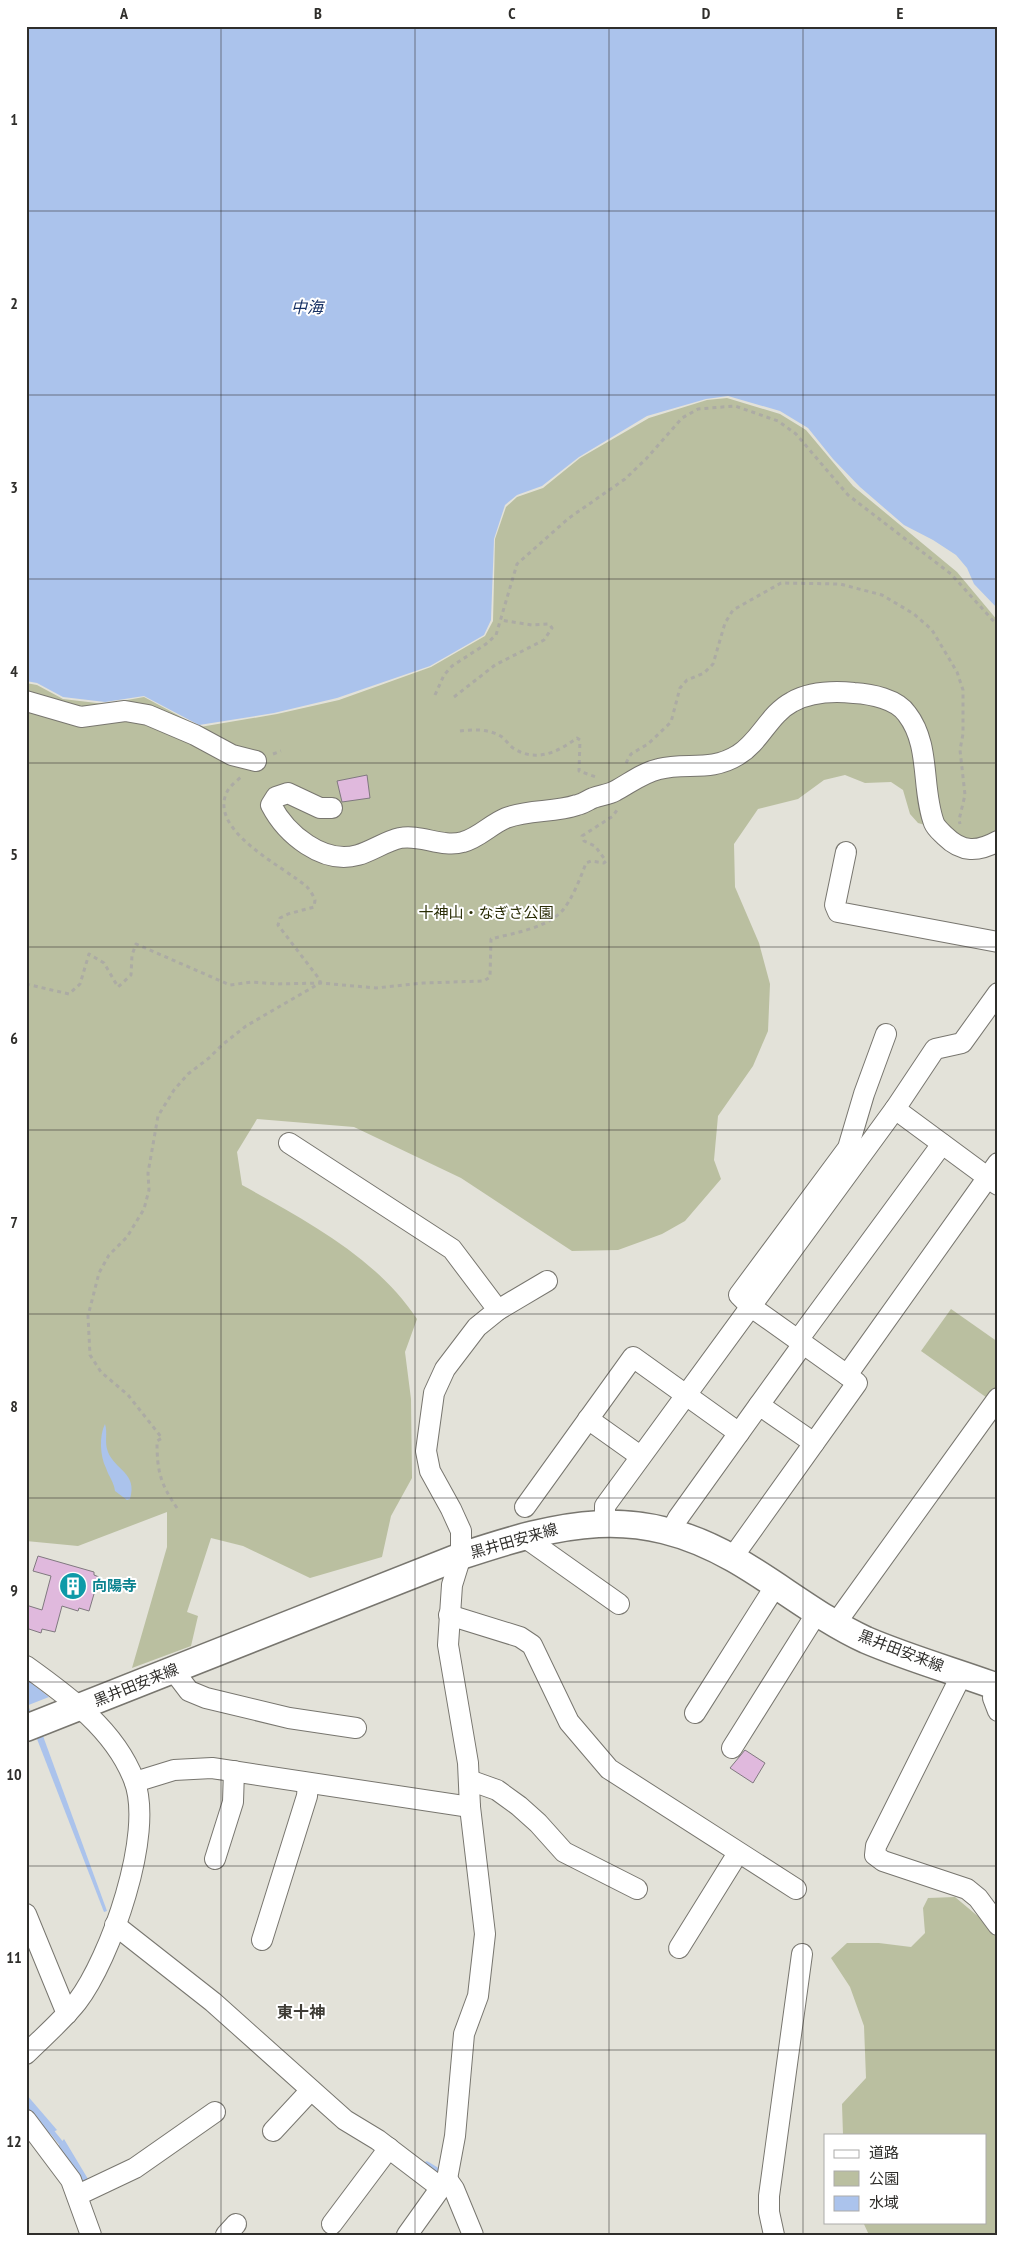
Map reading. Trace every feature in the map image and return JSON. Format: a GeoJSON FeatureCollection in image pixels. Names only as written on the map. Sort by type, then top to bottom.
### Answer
{"type":"FeatureCollection","features":[{"type":"Feature","properties":{"kind":"main road","name":"黒井田安来線"},"geometry":{"type":"LineString","coordinates":[[26,1728],[461,1556],[555,1528],[605,1523],[640,1526],[671,1532],[732,1558],[865,1639],[996,1686]]}},
{"type":"Feature","properties":{"kind":"street"},"geometry":{"type":"LineString","coordinates":[[332,808],[320,808],[288,793],[276,798],[271,805],[279,820],[291,833],[316,849],[337,857],[357,856],[400,838],[461,843],[476,837],[505,818],[521,813],[576,806],[594,797],[612,793],[633,778],[660,768],[717,765],[737,756],[751,746],[772,717],[791,702],[809,695],[840,692],[862,694],[889,701],[907,713],[922,750],[930,806],[935,825],[954,844],[964,849],[975,850],[998,841]]}},
{"type":"Feature","properties":{"kind":"street"},"geometry":{"type":"LineString","coordinates":[[26,702],[81,717],[125,711],[148,715],[194,735],[232,755],[256,761]]}},
{"type":"Feature","properties":{"kind":"street"},"geometry":{"type":"LineString","coordinates":[[846,852],[835,905],[838,912],[998,942]]}},
{"type":"Feature","properties":{"kind":"street"},"geometry":{"type":"LineString","coordinates":[[605,1523],[605,1506],[895,1109],[935,1049],[962,1043],[998,993]]}},
{"type":"Feature","properties":{"kind":"street"},"geometry":{"type":"LineString","coordinates":[[732,1558],[857,1382],[750,1306],[739,1295],[848,1148],[864,1094],[886,1034]]}},
{"type":"Feature","properties":{"kind":"street"},"geometry":{"type":"LineString","coordinates":[[846,1375],[994,1175],[942,1144],[895,1109]]}},
{"type":"Feature","properties":{"kind":"street"},"geometry":{"type":"LineString","coordinates":[[289,1143],[452,1249],[498,1310]]}},
{"type":"Feature","properties":{"kind":"street"},"geometry":{"type":"LineString","coordinates":[[671,1532],[678,1518],[942,1144]]}},
{"type":"Feature","properties":{"kind":"street"},"geometry":{"type":"LineString","coordinates":[[407,2235],[444,2184],[455,2136],[464,2034],[478,1996],[485,1934],[470,1807],[468,1763],[448,1645],[452,1585],[461,1556],[461,1531],[452,1509],[430,1471],[426,1451],[431,1410],[438,1385],[458,1349],[476,1327],[498,1310],[548,1281]]}},
{"type":"Feature","properties":{"kind":"street"},"geometry":{"type":"LineString","coordinates":[[525,1507],[634,1357],[739,1433]]}},
{"type":"Feature","properties":{"kind":"street"},"geometry":{"type":"LineString","coordinates":[[732,1748],[827,1617],[998,1398]]}},
{"type":"Feature","properties":{"kind":"street"},"geometry":{"type":"LineString","coordinates":[[759,1405],[814,1444]]}},
{"type":"Feature","properties":{"kind":"street"},"geometry":{"type":"LineString","coordinates":[[588,1419],[640,1456]]}},
{"type":"Feature","properties":{"kind":"street"},"geometry":{"type":"LineString","coordinates":[[523,1536],[619,1604]]}},
{"type":"Feature","properties":{"kind":"street"},"geometry":{"type":"LineString","coordinates":[[695,1713],[776,1585]]}},
{"type":"Feature","properties":{"kind":"street"},"geometry":{"type":"LineString","coordinates":[[449,1615],[520,1637],[532,1645],[569,1722],[609,1769],[796,1889]]}},
{"type":"Feature","properties":{"kind":"street"},"geometry":{"type":"LineString","coordinates":[[26,1666],[78,1708],[111,1738],[135,1782],[139,1807],[139,1833],[126,1892],[115,1925],[87,1986],[66,2014],[26,2054]]}},
{"type":"Feature","properties":{"kind":"street"},"geometry":{"type":"LineString","coordinates":[[172,1670],[189,1691],[206,1698],[289,1718],[356,1728]]}},
{"type":"Feature","properties":{"kind":"street"},"geometry":{"type":"LineString","coordinates":[[962,1674],[876,1846],[875,1855],[883,1861],[967,1889],[978,1898],[998,1925]]}},
{"type":"Feature","properties":{"kind":"street"},"geometry":{"type":"LineString","coordinates":[[996,1686],[993,1698],[998,1711]]}},
{"type":"Feature","properties":{"kind":"street"},"geometry":{"type":"LineString","coordinates":[[135,1782],[159,1774],[193,1768],[234,1771],[470,1807]]}},
{"type":"Feature","properties":{"kind":"street"},"geometry":{"type":"LineString","coordinates":[[215,1859],[233,1802],[234,1771]]}},
{"type":"Feature","properties":{"kind":"street"},"geometry":{"type":"LineString","coordinates":[[469,1780],[498,1790],[538,1823],[564,1852],[637,1890]]}},
{"type":"Feature","properties":{"kind":"street"},"geometry":{"type":"LineString","coordinates":[[262,1940],[307,1796],[308,1783]]}},
{"type":"Feature","properties":{"kind":"street"},"geometry":{"type":"LineString","coordinates":[[679,1948],[738,1853]]}},
{"type":"Feature","properties":{"kind":"street"},"geometry":{"type":"LineString","coordinates":[[28,1924],[66,2014]]}},
{"type":"Feature","properties":{"kind":"street"},"geometry":{"type":"LineString","coordinates":[[115,1925],[213,2002],[345,2120],[444,2184],[454,2188],[473,2235]]}},
{"type":"Feature","properties":{"kind":"street"},"geometry":{"type":"LineString","coordinates":[[774,2235],[769,2212],[769,2196],[802,1954]]}},
{"type":"Feature","properties":{"kind":"street"},"geometry":{"type":"LineString","coordinates":[[273,2131],[312,2090]]}},
{"type":"Feature","properties":{"kind":"street"},"geometry":{"type":"LineString","coordinates":[[78,2195],[134,2168],[215,2112]]}},
{"type":"Feature","properties":{"kind":"street"},"geometry":{"type":"LineString","coordinates":[[26,2120],[71,2180],[91,2235]]}},
{"type":"Feature","properties":{"kind":"street"},"geometry":{"type":"LineString","coordinates":[[332,2224],[389,2148]]}},
{"type":"Feature","properties":{"kind":"path"},"geometry":{"type":"LineString","coordinates":[[436,695],[444,675],[452,666],[486,644],[496,635],[517,564],[569,518],[625,479],[646,459],[682,418],[698,409],[735,406],[778,421],[796,434],[848,495],[951,574],[998,626]]}},
{"type":"Feature","properties":{"kind":"path"},"geometry":{"type":"LineString","coordinates":[[454,696],[495,665],[544,640],[552,628],[549,624],[532,625],[500,620]]}},
{"type":"Feature","properties":{"kind":"path"},"geometry":{"type":"LineString","coordinates":[[460,731],[475,729],[496,734],[517,750],[537,756],[560,750],[577,738],[580,740],[579,771],[604,780]]}},
{"type":"Feature","properties":{"kind":"path"},"geometry":{"type":"LineString","coordinates":[[177,1508],[162,1486],[157,1458],[157,1441],[162,1438],[128,1395],[101,1372],[90,1355],[88,1316],[97,1280],[109,1255],[127,1237],[144,1208],[149,1190],[148,1173],[158,1116],[174,1090],[188,1074],[246,1026],[320,983],[320,980],[278,925],[280,918],[314,906],[315,900],[308,888],[270,863],[243,839],[226,816],[228,790]]}},
{"type":"Feature","properties":{"kind":"green space","name":"十神山・なぎさ公園"},"geometry":{"type":"Polygon","coordinates":[[[727,398],[780,414],[806,430],[853,486],[957,572],[998,621],[998,834],[975,844],[953,833],[918,823],[910,814],[903,790],[891,782],[865,783],[845,775],[824,780],[798,799],[758,809],[734,844],[735,887],[759,943],[770,984],[768,1031],[753,1066],[718,1116],[714,1160],[721,1179],[685,1221],[662,1234],[618,1250],[572,1251],[461,1178],[354,1127],[257,1119],[237,1152],[242,1185],[314,1226],[338,1242],[381,1277],[417,1319],[405,1352],[411,1399],[412,1478],[391,1516],[382,1557],[310,1578],[243,1546],[211,1538],[187,1612],[198,1616],[191,1646],[132,1668],[167,1547],[167,1512],[78,1546],[26,1541],[26,683],[37,685],[63,699],[105,704],[144,697],[200,727],[277,714],[339,700],[431,667],[485,636],[493,621],[495,539],[506,507],[517,497],[543,488],[580,458],[649,418],[707,400],[727,398]]]}},
{"type":"Feature","properties":{"kind":"green space"},"geometry":{"type":"Polygon","coordinates":[[[951,1309],[998,1342],[998,1388],[990,1400],[921,1351],[951,1309]]]}},
{"type":"Feature","properties":{"kind":"green space"},"geometry":{"type":"Polygon","coordinates":[[[955,1897],[986,1923],[998,1940],[998,2235],[869,2235],[864,2224],[986,2224],[986,2134],[843,2134],[842,2104],[866,2078],[864,2026],[850,1987],[831,1958],[847,1943],[879,1943],[911,1947],[925,1933],[923,1908],[928,1898],[955,1897]]]}},
{"type":"Feature","properties":{"kind":"water","name":"中海"},"geometry":{"type":"Polygon","coordinates":[[[26,26],[998,26],[998,609],[974,584],[967,568],[956,555],[904,525],[860,487],[833,459],[808,428],[780,411],[728,396],[706,399],[647,416],[579,457],[542,486],[517,495],[505,505],[494,539],[491,620],[484,635],[430,666],[337,698],[274,713],[199,725],[144,696],[105,702],[63,697],[37,683],[26,681],[26,26]]]}},
{"type":"Feature","properties":{"kind":"water"},"geometry":{"type":"Polygon","coordinates":[[[105,1424],[108,1452],[131,1483],[130,1499],[127,1500],[115,1491],[104,1463],[101,1452],[101,1440],[105,1424]]]}},
{"type":"Feature","properties":{"kind":"water"},"geometry":{"type":"Polygon","coordinates":[[[26,1679],[49,1697],[26,1706],[26,1679]]]}},
{"type":"Feature","properties":{"kind":"water"},"geometry":{"type":"Polygon","coordinates":[[[43,1736],[107,1911],[104,1912],[37,1739],[43,1736]]]}},
{"type":"Feature","properties":{"kind":"water"},"geometry":{"type":"Polygon","coordinates":[[[26,2094],[57,2130],[48,2135],[26,2109],[26,2094]]]}},
{"type":"Feature","properties":{"kind":"water"},"geometry":{"type":"Polygon","coordinates":[[[64,2139],[91,2184],[83,2188],[57,2148],[64,2139]]]}},
{"type":"Feature","properties":{"kind":"building"},"geometry":{"type":"Polygon","coordinates":[[[367,775],[370,798],[342,802],[337,781],[367,775]]]}},
{"type":"Feature","properties":{"kind":"building","name":"向陽寺"},"geometry":{"type":"Polygon","coordinates":[[[38,1556],[94,1572],[94,1575],[99,1577],[89,1611],[79,1608],[78,1611],[62,1606],[55,1632],[42,1629],[41,1633],[26,1628],[26,1605],[42,1610],[51,1576],[33,1571],[38,1556]]]}},
{"type":"Feature","properties":{"kind":"building"},"geometry":{"type":"Polygon","coordinates":[[[745,1750],[765,1763],[753,1783],[730,1768],[745,1750]]]}},
{"type":"Feature","properties":{"kind":"waterway"},"geometry":{"type":"LineString","coordinates":[[26,1707],[31,1719]]}},
{"type":"Feature","properties":{"kind":"waterway"},"geometry":{"type":"LineString","coordinates":[[48,2127],[65,2148]]}},
{"type":"Feature","properties":{"kind":"waterway"},"geometry":{"type":"LineString","coordinates":[[427,2164],[440,2172]]}},
{"type":"Feature","properties":{"kind":"place","name":"向陽寺"},"geometry":{"type":"Point","coordinates":[73,1586]}},
{"type":"Feature","properties":{"kind":"district","name":"東十神"},"geometry":{"type":"Point","coordinates":[301,2012]}}]}
